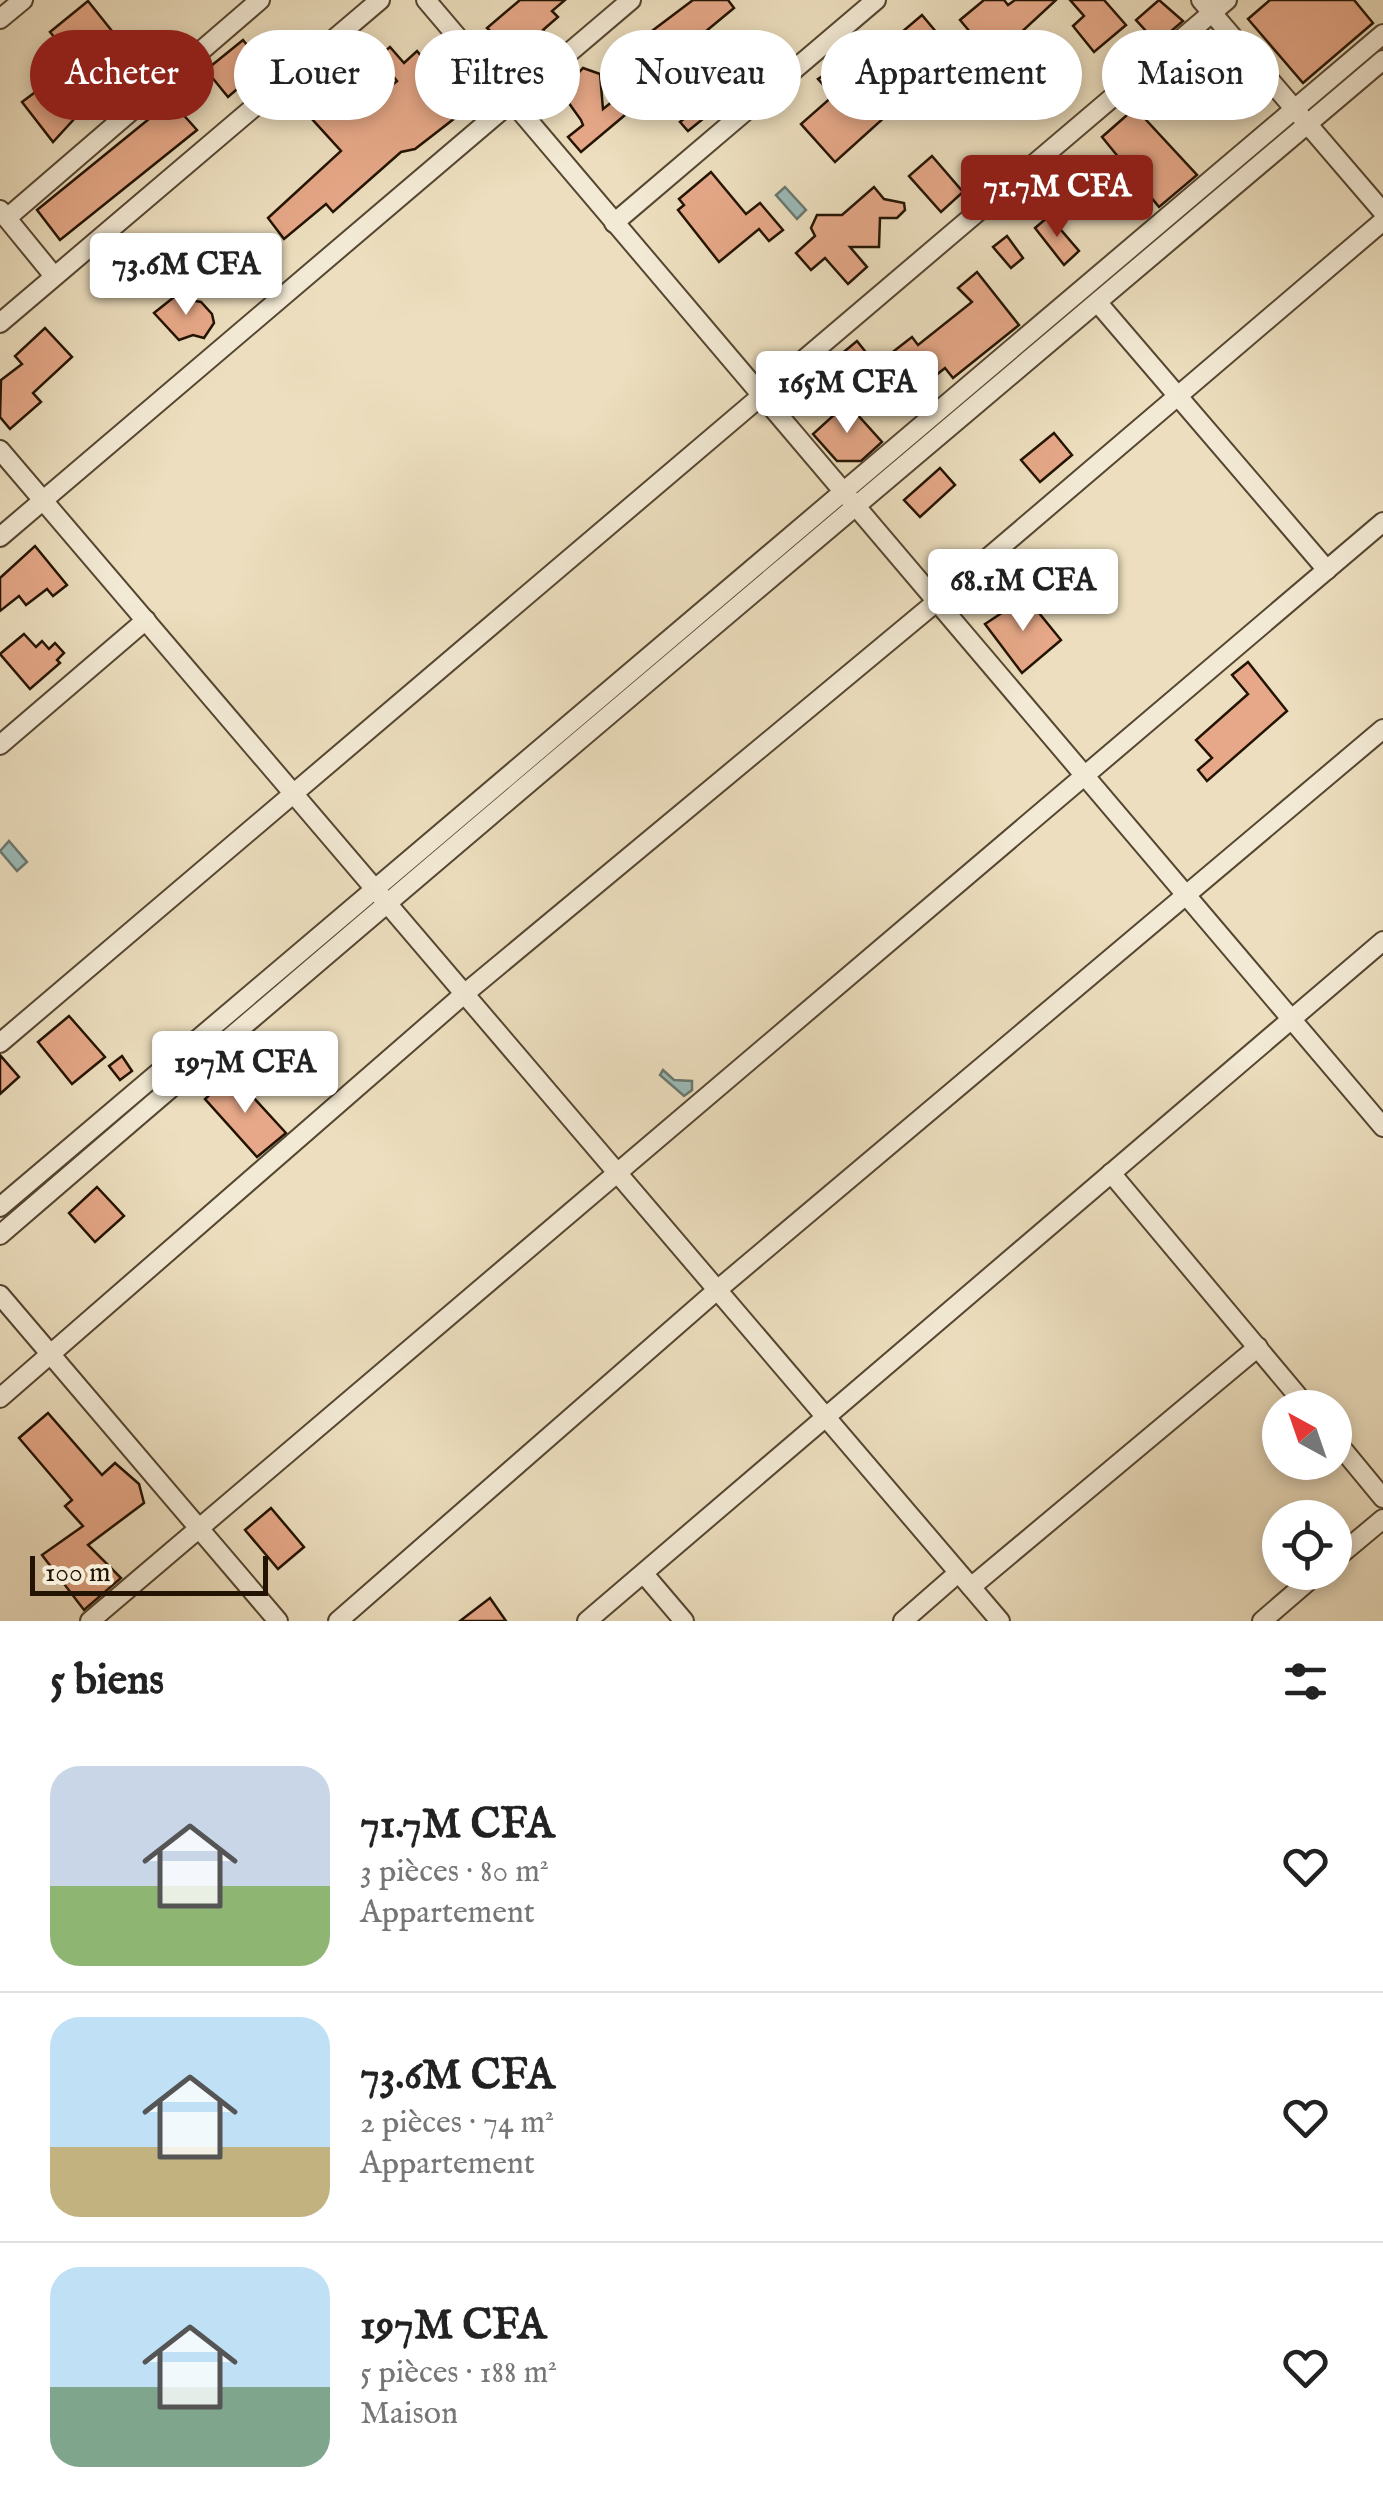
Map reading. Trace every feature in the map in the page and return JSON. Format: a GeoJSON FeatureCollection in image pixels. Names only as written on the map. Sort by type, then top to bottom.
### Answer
{"type":"FeatureCollection","features":[{"type":"Feature","properties":{"kind":"street"},"geometry":{"type":"LineString","coordinates":[[0,19],[23,0]]}},
{"type":"Feature","properties":{"kind":"street"},"geometry":{"type":"LineString","coordinates":[[54,276],[4,214],[260,0]]}},
{"type":"Feature","properties":{"kind":"street"},"geometry":{"type":"LineString","coordinates":[[0,322],[380,0]]}},
{"type":"Feature","properties":{"kind":"street"},"geometry":{"type":"LineString","coordinates":[[426,0],[451,30]]}},
{"type":"Feature","properties":{"kind":"street"},"geometry":{"type":"LineString","coordinates":[[580,44],[631,0]]}},
{"type":"Feature","properties":{"kind":"street"},"geometry":{"type":"LineString","coordinates":[[614,223],[876,0]]}},
{"type":"Feature","properties":{"kind":"street"},"geometry":{"type":"LineString","coordinates":[[0,1043],[763,396],[1207,6],[1228,0]]}},
{"type":"Feature","properties":{"kind":"street"},"geometry":{"type":"LineString","coordinates":[[1207,6],[1383,212]]}},
{"type":"Feature","properties":{"kind":"street"},"geometry":{"type":"LineString","coordinates":[[851,501],[1098,303],[1300,118],[1383,34]]}},
{"type":"Feature","properties":{"kind":"street"},"geometry":{"type":"LineString","coordinates":[[0,1206],[851,501],[1300,118],[1383,60]]}},
{"type":"Feature","properties":{"kind":"street"},"geometry":{"type":"LineString","coordinates":[[0,537],[492,120]]}},
{"type":"Feature","properties":{"kind":"street"},"geometry":{"type":"LineString","coordinates":[[526,120],[1383,1127]]}},
{"type":"Feature","properties":{"kind":"street"},"geometry":{"type":"LineString","coordinates":[[0,1398],[464,995],[936,603],[1383,221]]}},
{"type":"Feature","properties":{"kind":"street"},"geometry":{"type":"LineString","coordinates":[[1098,303],[1327,570]]}},
{"type":"Feature","properties":{"kind":"street"},"geometry":{"type":"LineString","coordinates":[[0,450],[1000,1621]]}},
{"type":"Feature","properties":{"kind":"street"},"geometry":{"type":"LineString","coordinates":[[90,1621],[1383,522]]}},
{"type":"Feature","properties":{"kind":"street"},"geometry":{"type":"LineString","coordinates":[[0,745],[146,620]]}},
{"type":"Feature","properties":{"kind":"street"},"geometry":{"type":"LineString","coordinates":[[338,1621],[716,1291],[1188,898],[1383,730]]}},
{"type":"Feature","properties":{"kind":"street"},"geometry":{"type":"LineString","coordinates":[[0,1235],[380,895]]}},
{"type":"Feature","properties":{"kind":"street"},"geometry":{"type":"LineString","coordinates":[[588,1621],[1383,941]]}},
{"type":"Feature","properties":{"kind":"street"},"geometry":{"type":"LineString","coordinates":[[1111,1173],[1293,1390]]}},
{"type":"Feature","properties":{"kind":"street"},"geometry":{"type":"LineString","coordinates":[[0,1295],[278,1621]]}},
{"type":"Feature","properties":{"kind":"street"},"geometry":{"type":"LineString","coordinates":[[903,1621],[965,1580],[1258,1347]]}},
{"type":"Feature","properties":{"kind":"street"},"geometry":{"type":"LineString","coordinates":[[1352,1461],[1383,1498]]}},
{"type":"Feature","properties":{"kind":"street"},"geometry":{"type":"LineString","coordinates":[[1352,1545],[1383,1519]]}},
{"type":"Feature","properties":{"kind":"street"},"geometry":{"type":"LineString","coordinates":[[644,1574],[684,1621]]}},
{"type":"Feature","properties":{"kind":"street"},"geometry":{"type":"LineString","coordinates":[[1262,1621],[1299,1590]]}},
{"type":"Feature","properties":{"kind":"water"},"geometry":{"type":"Polygon","coordinates":[[[785,187],[806,210],[797,219],[776,195],[785,187]]]}},
{"type":"Feature","properties":{"kind":"water"},"geometry":{"type":"Polygon","coordinates":[[[9,841],[27,862],[17,871],[0,851],[9,841]]]}},
{"type":"Feature","properties":{"kind":"water"},"geometry":{"type":"Polygon","coordinates":[[[663,1070],[674,1080],[692,1081],[692,1090],[684,1096],[660,1075],[663,1070]]]}},
{"type":"Feature","properties":{"kind":"building"},"geometry":{"type":"Polygon","coordinates":[[[520,0],[565,0],[552,11],[558,17],[543,30],[487,28],[520,0]]]}},
{"type":"Feature","properties":{"kind":"building"},"geometry":{"type":"Polygon","coordinates":[[[693,0],[728,0],[734,8],[707,30],[653,30],[693,0]]]}},
{"type":"Feature","properties":{"kind":"building"},"geometry":{"type":"Polygon","coordinates":[[[984,0],[1004,0],[1008,5],[1015,0],[1056,0],[1024,30],[968,30],[960,20],[984,0]]]}},
{"type":"Feature","properties":{"kind":"building"},"geometry":{"type":"Polygon","coordinates":[[[1070,0],[1104,0],[1126,25],[1120,30],[1102,30],[1102,45],[1094,52],[1082,37],[1082,30],[1073,26],[1084,16],[1070,0]]]}},
{"type":"Feature","properties":{"kind":"building"},"geometry":{"type":"Polygon","coordinates":[[[1159,0],[1183,21],[1172,30],[1145,30],[1136,20],[1159,0]]]}},
{"type":"Feature","properties":{"kind":"building"},"geometry":{"type":"Polygon","coordinates":[[[1270,0],[1354,0],[1373,23],[1303,83],[1279,55],[1279,30],[1257,30],[1248,19],[1270,0]]]}},
{"type":"Feature","properties":{"kind":"building"},"geometry":{"type":"Polygon","coordinates":[[[88,1],[111,30],[52,30],[88,1]]]}},
{"type":"Feature","properties":{"kind":"building"},"geometry":{"type":"Polygon","coordinates":[[[922,15],[934,30],[904,30],[922,15]]]}},
{"type":"Feature","properties":{"kind":"building"},"geometry":{"type":"Polygon","coordinates":[[[234,47],[234,92],[228,97],[214,80],[214,64],[234,47]]]}},
{"type":"Feature","properties":{"kind":"building"},"geometry":{"type":"Polygon","coordinates":[[[395,53],[404,63],[415,53],[415,120],[452,120],[415,149],[401,152],[333,212],[326,204],[284,239],[268,218],[341,151],[313,120],[395,120],[395,53]]]}},
{"type":"Feature","properties":{"kind":"building"},"geometry":{"type":"Polygon","coordinates":[[[583,68],[600,74],[600,120],[619,120],[581,152],[568,137],[583,125],[583,68]]]}},
{"type":"Feature","properties":{"kind":"building"},"geometry":{"type":"Polygon","coordinates":[[[30,96],[30,112],[22,102],[30,96]]]}},
{"type":"Feature","properties":{"kind":"building"},"geometry":{"type":"Polygon","coordinates":[[[821,106],[821,120],[882,120],[835,162],[801,124],[821,106]]]}},
{"type":"Feature","properties":{"kind":"building"},"geometry":{"type":"Polygon","coordinates":[[[36,120],[73,120],[53,142],[36,120]]]}},
{"type":"Feature","properties":{"kind":"building"},"geometry":{"type":"Polygon","coordinates":[[[148,120],[188,120],[197,130],[60,240],[37,210],[148,120]]]}},
{"type":"Feature","properties":{"kind":"building"},"geometry":{"type":"Polygon","coordinates":[[[682,120],[702,120],[688,131],[680,122],[682,120]]]}},
{"type":"Feature","properties":{"kind":"building"},"geometry":{"type":"Polygon","coordinates":[[[1121,120],[1146,120],[1197,175],[1159,207],[1102,137],[1121,120]]]}},
{"type":"Feature","properties":{"kind":"building"},"geometry":{"type":"Polygon","coordinates":[[[932,156],[963,192],[941,212],[909,176],[932,156]]]}},
{"type":"Feature","properties":{"kind":"building"},"geometry":{"type":"Polygon","coordinates":[[[711,172],[746,214],[760,203],[783,230],[769,241],[759,229],[719,262],[678,210],[684,205],[679,199],[711,172]]]}},
{"type":"Feature","properties":{"kind":"building"},"geometry":{"type":"Polygon","coordinates":[[[874,187],[884,199],[904,203],[905,210],[897,218],[880,218],[879,247],[850,247],[867,267],[848,284],[825,258],[811,270],[796,253],[815,236],[811,228],[817,215],[842,215],[874,187]]]}},
{"type":"Feature","properties":{"kind":"building"},"geometry":{"type":"Polygon","coordinates":[[[1049,216],[1079,251],[1064,265],[1035,228],[1049,216]]]}},
{"type":"Feature","properties":{"kind":"building"},"geometry":{"type":"Polygon","coordinates":[[[1007,236],[1023,258],[1011,268],[993,247],[1007,236]]]}},
{"type":"Feature","properties":{"kind":"building"},"geometry":{"type":"Polygon","coordinates":[[[977,272],[1019,325],[953,378],[945,368],[905,400],[890,382],[855,410],[823,369],[857,341],[876,365],[912,337],[918,345],[972,302],[958,288],[977,272]]]}},
{"type":"Feature","properties":{"kind":"building"},"geometry":{"type":"Polygon","coordinates":[[[174,297],[201,302],[212,314],[214,323],[204,338],[193,335],[179,340],[154,313],[174,297]]]}},
{"type":"Feature","properties":{"kind":"building"},"geometry":{"type":"Polygon","coordinates":[[[45,328],[72,357],[33,393],[41,402],[10,429],[0,417],[1,380],[22,364],[15,356],[45,328]]]}},
{"type":"Feature","properties":{"kind":"building"},"geometry":{"type":"Polygon","coordinates":[[[847,403],[882,442],[861,461],[837,461],[813,434],[847,403]]]}},
{"type":"Feature","properties":{"kind":"building"},"geometry":{"type":"Polygon","coordinates":[[[1054,433],[1072,455],[1040,482],[1021,460],[1054,433]]]}},
{"type":"Feature","properties":{"kind":"building"},"geometry":{"type":"Polygon","coordinates":[[[940,468],[955,485],[920,517],[904,500],[940,468]]]}},
{"type":"Feature","properties":{"kind":"building"},"geometry":{"type":"Polygon","coordinates":[[[35,546],[67,585],[53,596],[47,589],[26,605],[19,596],[0,611],[0,578],[35,546]]]}},
{"type":"Feature","properties":{"kind":"building"},"geometry":{"type":"Polygon","coordinates":[[[1026,597],[1061,640],[1022,673],[985,624],[1026,597]]]}},
{"type":"Feature","properties":{"kind":"building"},"geometry":{"type":"Polygon","coordinates":[[[24,634],[36,647],[42,641],[49,649],[55,643],[64,653],[57,660],[60,663],[30,689],[0,654],[24,634]]]}},
{"type":"Feature","properties":{"kind":"building"},"geometry":{"type":"Polygon","coordinates":[[[1248,662],[1287,711],[1207,781],[1198,770],[1212,758],[1196,740],[1248,694],[1232,675],[1248,662]]]}},
{"type":"Feature","properties":{"kind":"building"},"geometry":{"type":"Polygon","coordinates":[[[69,1016],[105,1057],[72,1084],[38,1042],[69,1016]]]}},
{"type":"Feature","properties":{"kind":"building"},"geometry":{"type":"Polygon","coordinates":[[[0,1055],[19,1077],[0,1094],[0,1055]]]}},
{"type":"Feature","properties":{"kind":"building"},"geometry":{"type":"Polygon","coordinates":[[[122,1056],[132,1071],[120,1080],[109,1066],[122,1056]]]}},
{"type":"Feature","properties":{"kind":"building"},"geometry":{"type":"Polygon","coordinates":[[[232,1074],[286,1133],[257,1157],[205,1099],[232,1074]]]}},
{"type":"Feature","properties":{"kind":"building"},"geometry":{"type":"Polygon","coordinates":[[[97,1187],[124,1216],[95,1242],[69,1213],[97,1187]]]}},
{"type":"Feature","properties":{"kind":"building"},"geometry":{"type":"Polygon","coordinates":[[[48,1413],[102,1475],[115,1463],[139,1484],[144,1503],[88,1545],[121,1578],[84,1610],[42,1555],[83,1526],[65,1506],[72,1500],[19,1438],[48,1413]]]}},
{"type":"Feature","properties":{"kind":"building"},"geometry":{"type":"Polygon","coordinates":[[[271,1508],[304,1547],[278,1569],[245,1530],[271,1508]]]}},
{"type":"Feature","properties":{"kind":"building"},"geometry":{"type":"Polygon","coordinates":[[[490,1598],[506,1621],[460,1621],[490,1598]]]}}]}
